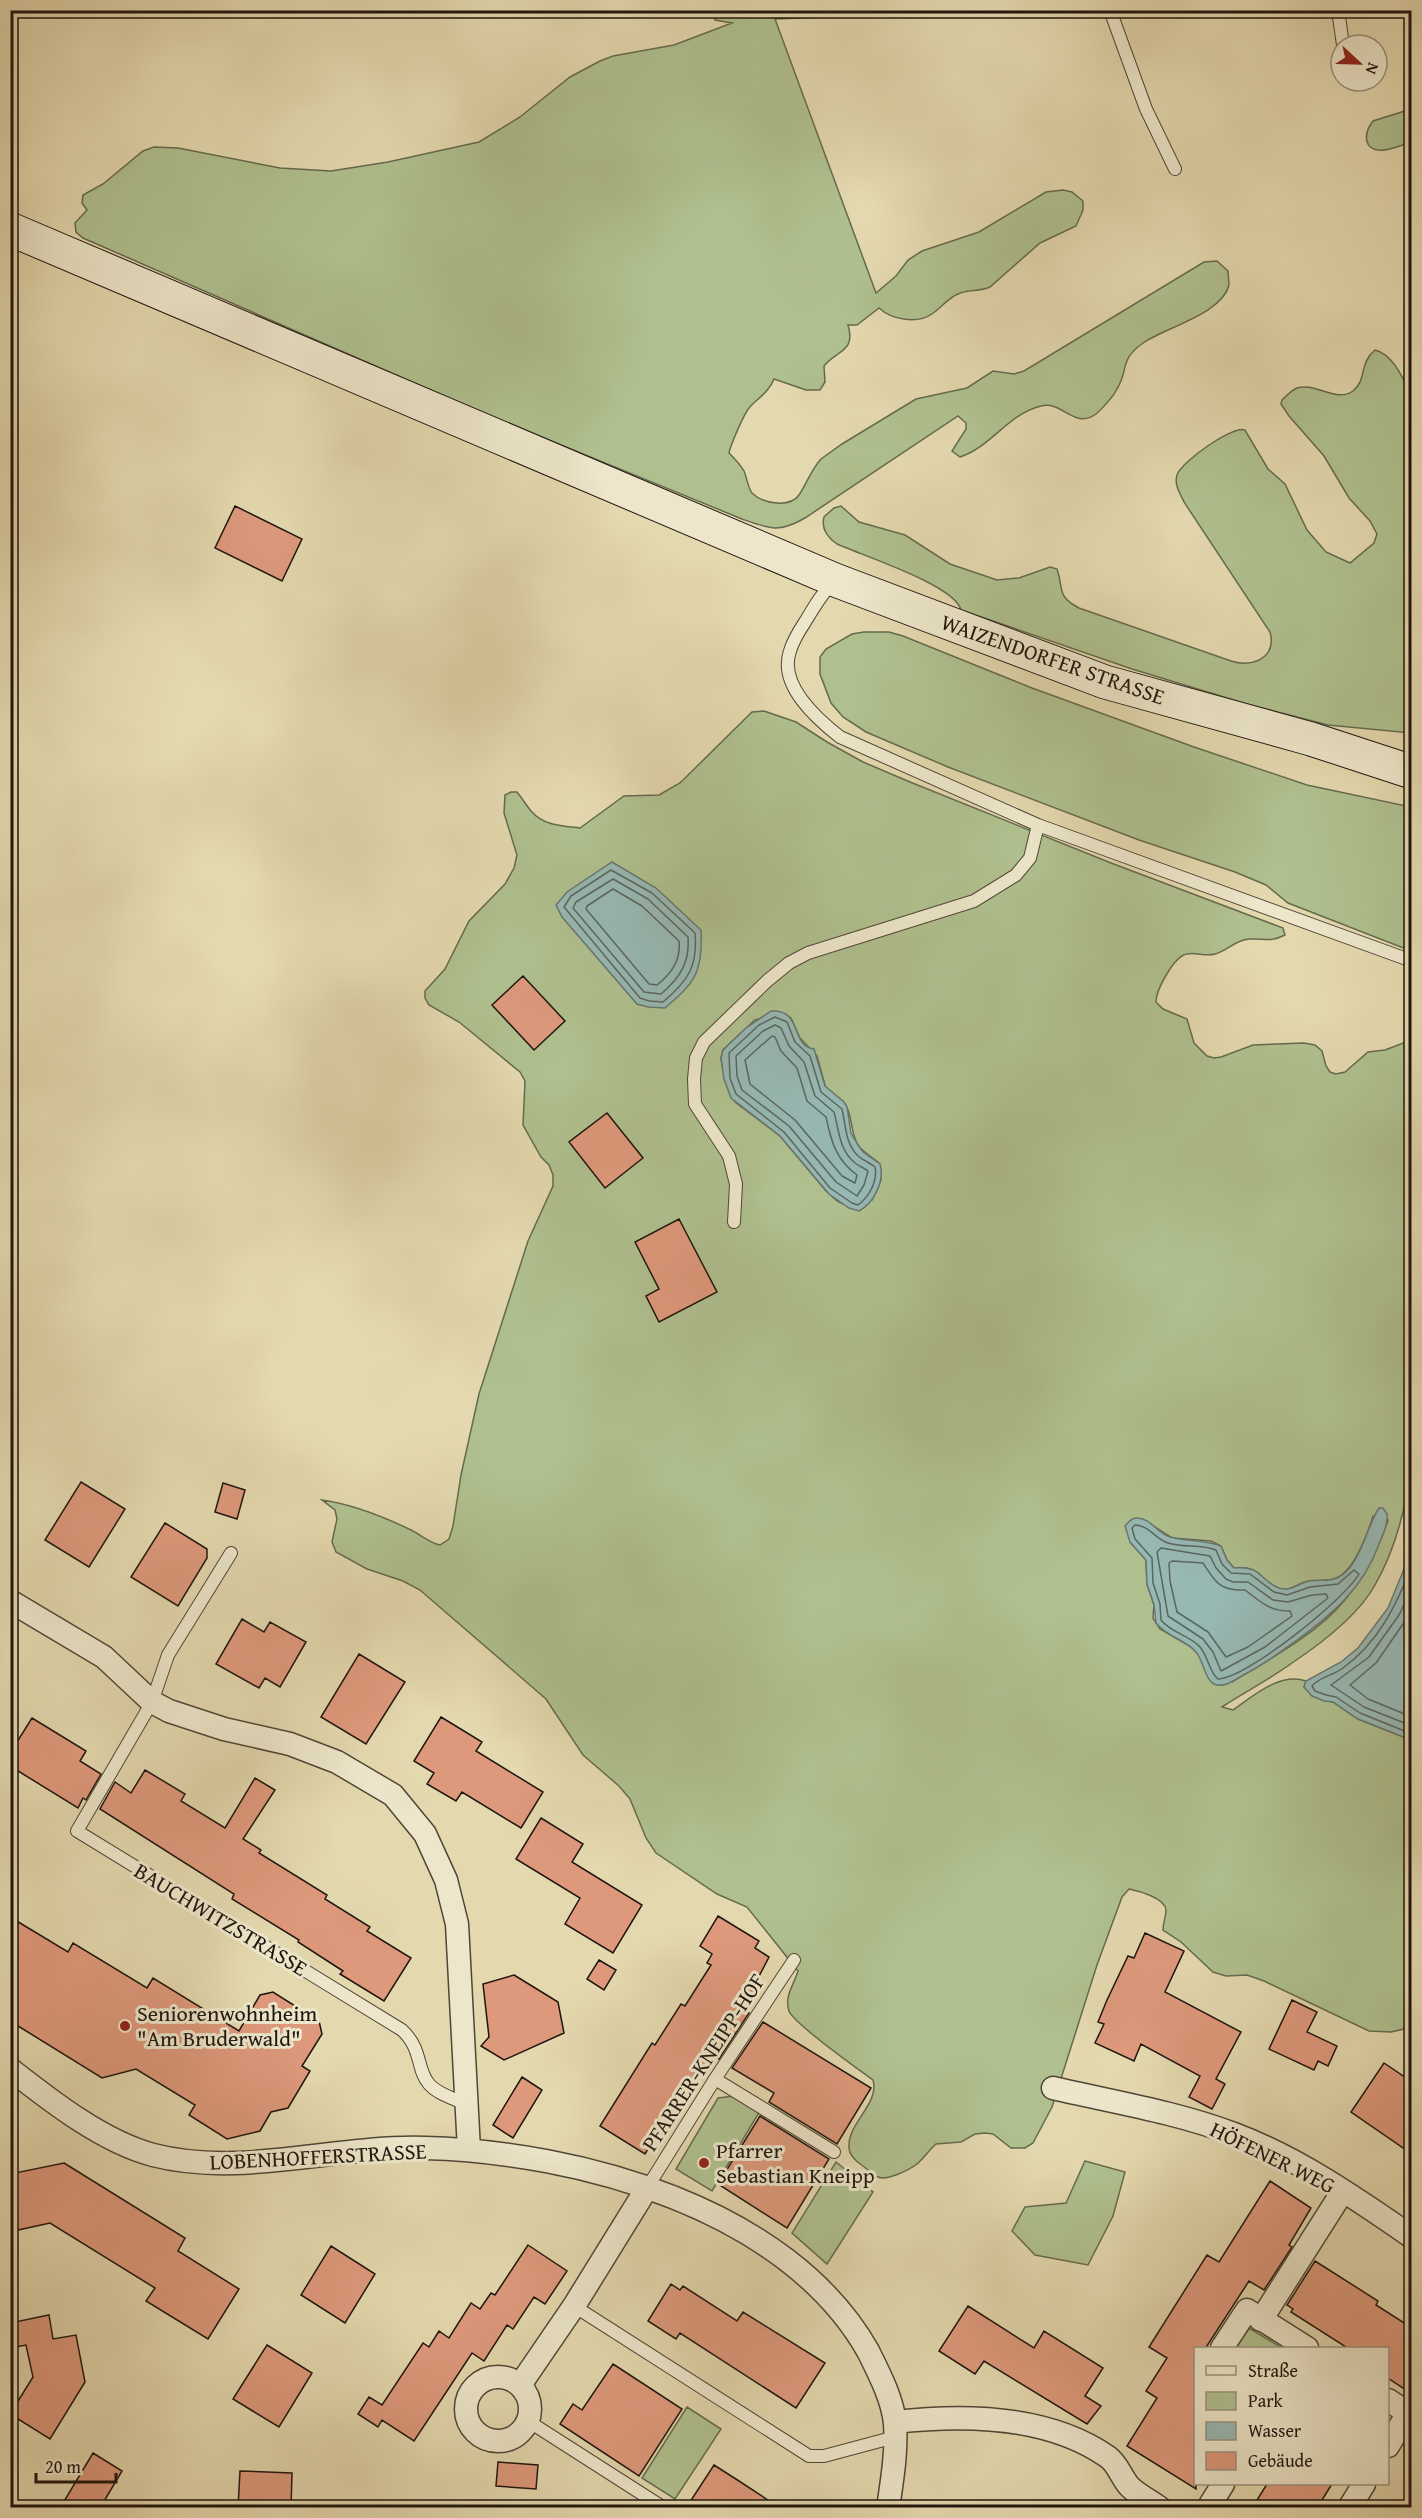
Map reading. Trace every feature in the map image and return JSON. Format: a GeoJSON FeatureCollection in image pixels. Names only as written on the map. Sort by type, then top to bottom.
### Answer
{"type":"FeatureCollection","features":[{"type":"Feature","properties":{"kind":"main road","name":"WAIZENDORFER STRASSE"},"geometry":{"type":"LineString","coordinates":[[10,229],[835,580],[1105,682],[1311,739],[1412,772]]}},
{"type":"Feature","properties":{"kind":"main road","name":"WAIZENDORFER STRASSE"},"geometry":{"type":"LineString","coordinates":[[1311,739],[1412,754]]}},
{"type":"Feature","properties":{"kind":"street"},"geometry":{"type":"LineString","coordinates":[[10,1601],[104,1658],[152,1702],[180,1715],[224,1729],[290,1744],[337,1762],[393,1795],[425,1834],[446,1880],[457,1924],[469,2150]]}},
{"type":"Feature","properties":{"kind":"street","name":"LOBENHOFFERSTRASSE"},"geometry":{"type":"LineString","coordinates":[[10,2069],[112,2139],[152,2155],[192,2162],[234,2163],[295,2160],[386,2148],[469,2150],[571,2165],[609,2174],[708,2213],[756,2240],[810,2281],[845,2314],[858,2333],[886,2391],[895,2430],[888,2508]]}},
{"type":"Feature","properties":{"kind":"street","name":"HÖFENER WEG"},"geometry":{"type":"LineString","coordinates":[[1053,2088],[1185,2118],[1236,2135],[1343,2191],[1412,2238]]}},
{"type":"Feature","properties":{"kind":"street"},"geometry":{"type":"LineString","coordinates":[[520,2385],[574,2307],[647,2188]]}},
{"type":"Feature","properties":{"kind":"street"},"geometry":{"type":"LineString","coordinates":[[1261,2320],[1343,2191]]}},
{"type":"Feature","properties":{"kind":"street"},"geometry":{"type":"LineString","coordinates":[[1223,2347],[1247,2310],[1304,2347]]}},
{"type":"Feature","properties":{"kind":"street"},"geometry":{"type":"LineString","coordinates":[[494,2377],[508,2378],[520,2385],[530,2402],[528,2421],[521,2432],[510,2439],[496,2441],[483,2438],[472,2429],[466,2417],[466,2403],[471,2391],[481,2381],[494,2377]]}},
{"type":"Feature","properties":{"kind":"street"},"geometry":{"type":"LineString","coordinates":[[1389,2401],[1408,2413],[1389,2444]]}},
{"type":"Feature","properties":{"kind":"street"},"geometry":{"type":"LineString","coordinates":[[895,2430],[951,2417],[990,2419],[1037,2427],[1078,2441],[1111,2459],[1130,2488],[1160,2508]]}},
{"type":"Feature","properties":{"kind":"street"},"geometry":{"type":"LineString","coordinates":[[1208,2508],[1222,2485]]}},
{"type":"Feature","properties":{"kind":"street"},"geometry":{"type":"LineString","coordinates":[[1348,2508],[1363,2485]]}},
{"type":"Feature","properties":{"kind":"lane"},"geometry":{"type":"LineString","coordinates":[[1110,10],[1146,109],[1175,169]]}},
{"type":"Feature","properties":{"kind":"lane"},"geometry":{"type":"LineString","coordinates":[[1338,10],[1341,33]]}},
{"type":"Feature","properties":{"kind":"lane"},"geometry":{"type":"LineString","coordinates":[[835,580],[822,593],[789,652],[788,666],[802,702],[840,737],[1038,825],[1412,961]]}},
{"type":"Feature","properties":{"kind":"lane"},"geometry":{"type":"LineString","coordinates":[[734,1222],[736,1184],[729,1156],[695,1104],[696,1058],[704,1042],[789,963],[808,953],[974,902],[1016,875],[1030,858],[1038,825]]}},
{"type":"Feature","properties":{"kind":"lane","name":"BAUCHWITZSTRASSE"},"geometry":{"type":"LineString","coordinates":[[231,1552],[168,1655],[152,1702],[77,1831],[402,2030],[411,2038],[419,2054],[424,2078],[431,2087],[467,2105]]}},
{"type":"Feature","properties":{"kind":"lane","name":"PFARRER-KNEIPP-HOF"},"geometry":{"type":"LineString","coordinates":[[647,2188],[715,2079],[794,1960]]}},
{"type":"Feature","properties":{"kind":"lane"},"geometry":{"type":"LineString","coordinates":[[715,2079],[834,2152]]}},
{"type":"Feature","properties":{"kind":"lane"},"geometry":{"type":"LineString","coordinates":[[574,2307],[809,2456],[824,2456],[895,2430]]}},
{"type":"Feature","properties":{"kind":"lane"},"geometry":{"type":"LineString","coordinates":[[528,2421],[664,2508]]}},
{"type":"Feature","properties":{"kind":"green space"},"geometry":{"type":"Polygon","coordinates":[[[738,10],[869,11],[825,17],[775,19],[876,293],[896,276],[908,260],[922,251],[979,232],[1046,192],[1063,190],[1072,192],[1083,201],[1083,210],[1076,226],[1040,243],[990,287],[958,294],[932,314],[919,319],[898,318],[879,308],[857,325],[848,325],[850,334],[847,346],[824,366],[825,382],[820,390],[806,390],[774,379],[747,411],[729,453],[742,468],[752,493],[757,497],[776,503],[795,499],[821,459],[916,399],[967,388],[993,371],[1014,374],[1024,371],[1204,262],[1217,261],[1228,271],[1229,285],[1224,295],[1205,312],[1153,337],[1135,349],[1127,360],[1121,382],[1115,392],[1096,414],[1081,419],[1055,407],[1041,406],[1019,416],[981,446],[960,457],[952,451],[966,429],[966,423],[958,416],[805,518],[788,526],[774,528],[742,519],[483,413],[83,238],[76,232],[75,223],[87,210],[82,203],[83,195],[103,184],[143,151],[154,147],[178,148],[280,168],[331,171],[388,162],[479,142],[520,117],[570,77],[600,61],[613,56],[674,45],[732,23],[715,20],[713,11],[724,13],[738,10]]]}},
{"type":"Feature","properties":{"kind":"green space"},"geometry":{"type":"Polygon","coordinates":[[[1411,109],[1411,142],[1384,150],[1377,150],[1369,145],[1367,136],[1373,121],[1411,109]]]}},
{"type":"Feature","properties":{"kind":"green space"},"geometry":{"type":"Polygon","coordinates":[[[1375,350],[1381,352],[1392,362],[1411,395],[1411,733],[1328,725],[1247,704],[1132,669],[961,610],[955,600],[942,591],[906,572],[837,544],[824,529],[824,517],[834,508],[841,506],[859,522],[905,535],[950,564],[997,580],[1019,578],[1050,567],[1057,569],[1064,596],[1079,608],[1231,661],[1254,662],[1261,659],[1270,648],[1270,632],[1184,502],[1177,486],[1177,475],[1188,462],[1208,446],[1230,433],[1245,430],[1268,469],[1285,484],[1307,530],[1326,552],[1350,563],[1374,543],[1377,534],[1370,521],[1349,498],[1324,456],[1281,404],[1282,400],[1297,388],[1311,388],[1340,395],[1353,391],[1360,382],[1367,360],[1375,350]]]}},
{"type":"Feature","properties":{"kind":"green space"},"geometry":{"type":"Polygon","coordinates":[[[889,632],[903,636],[1032,688],[1307,785],[1411,807],[1411,951],[1288,903],[1266,885],[1235,872],[1139,840],[948,767],[866,732],[843,717],[831,703],[820,674],[820,657],[826,649],[852,634],[889,632]]]}},
{"type":"Feature","properties":{"kind":"green space"},"geometry":{"type":"Polygon","coordinates":[[[764,711],[796,722],[863,762],[910,782],[1111,863],[1283,928],[1285,935],[1275,939],[1244,940],[1212,955],[1187,954],[1171,967],[1159,990],[1156,1002],[1163,1009],[1187,1019],[1194,1043],[1207,1056],[1221,1057],[1253,1045],[1304,1043],[1315,1045],[1322,1051],[1326,1066],[1330,1072],[1336,1074],[1345,1072],[1368,1052],[1385,1050],[1411,1040],[1411,1467],[1399,1528],[1375,1585],[1349,1618],[1327,1638],[1275,1675],[1222,1707],[1233,1710],[1267,1687],[1296,1679],[1306,1681],[1304,1687],[1319,1698],[1333,1702],[1358,1719],[1411,1740],[1411,2023],[1404,2029],[1391,2032],[1369,2031],[1264,1981],[1247,1975],[1226,1976],[1213,1972],[1181,1942],[1163,1930],[1166,1910],[1161,1902],[1139,1891],[1129,1889],[1122,1897],[1097,1965],[1052,2107],[1033,2143],[1025,2148],[1011,2148],[993,2134],[975,2134],[961,2142],[936,2144],[917,2164],[887,2178],[874,2175],[856,2161],[849,2151],[853,2130],[872,2097],[873,2080],[793,2017],[789,2011],[788,2000],[798,1971],[747,1907],[717,1894],[656,1853],[646,1838],[630,1799],[619,1786],[583,1755],[546,1699],[420,1590],[403,1581],[367,1569],[336,1552],[332,1542],[337,1519],[335,1510],[322,1500],[379,1516],[436,1544],[440,1545],[449,1539],[479,1394],[528,1241],[553,1186],[553,1175],[549,1165],[541,1157],[523,1125],[525,1081],[520,1072],[459,1022],[429,1005],[425,998],[425,991],[445,969],[469,921],[505,884],[514,868],[517,855],[504,813],[505,795],[517,792],[531,811],[542,820],[560,826],[580,828],[624,796],[659,795],[680,783],[752,712],[764,711]],[[782,1013],[755,1020],[723,1050],[721,1058],[723,1070],[735,1102],[780,1136],[837,1201],[843,1204],[872,1200],[881,1180],[880,1164],[858,1145],[845,1104],[826,1089],[817,1056],[800,1038],[791,1018],[782,1013]],[[1373,1516],[1359,1551],[1343,1574],[1333,1579],[1305,1582],[1287,1589],[1272,1585],[1250,1569],[1234,1568],[1227,1560],[1221,1546],[1211,1541],[1172,1538],[1144,1520],[1130,1542],[1146,1560],[1147,1584],[1154,1605],[1153,1618],[1160,1629],[1193,1648],[1201,1658],[1206,1672],[1232,1682],[1306,1635],[1344,1601],[1373,1555],[1386,1526],[1388,1520],[1373,1516]]]}},
{"type":"Feature","properties":{"kind":"green space"},"geometry":{"type":"Polygon","coordinates":[[[734,2096],[760,2111],[712,2191],[676,2169],[718,2098],[734,2096]]]}},
{"type":"Feature","properties":{"kind":"green space"},"geometry":{"type":"Polygon","coordinates":[[[1085,2161],[1125,2172],[1113,2216],[1088,2265],[1035,2255],[1012,2231],[1025,2207],[1066,2203],[1085,2161]]]}},
{"type":"Feature","properties":{"kind":"green space"},"geometry":{"type":"Polygon","coordinates":[[[836,2162],[873,2192],[827,2264],[792,2233],[836,2162]]]}},
{"type":"Feature","properties":{"kind":"green space"},"geometry":{"type":"Polygon","coordinates":[[[1249,2328],[1280,2347],[1237,2347],[1249,2328]]]}},
{"type":"Feature","properties":{"kind":"green space"},"geometry":{"type":"Polygon","coordinates":[[[687,2407],[721,2429],[675,2499],[642,2478],[687,2407]]]}},
{"type":"Feature","properties":{"kind":"water"},"geometry":{"type":"Polygon","coordinates":[[[612,862],[656,888],[701,930],[701,956],[695,975],[684,991],[665,1008],[637,1004],[562,917],[556,905],[567,892],[612,862]]]}},
{"type":"Feature","properties":{"kind":"water"},"geometry":{"type":"Polygon","coordinates":[[[771,1011],[781,1012],[788,1016],[802,1042],[814,1049],[825,1086],[847,1107],[851,1133],[863,1152],[880,1164],[881,1177],[877,1191],[869,1203],[859,1211],[849,1208],[829,1194],[780,1136],[731,1098],[724,1079],[721,1058],[723,1050],[746,1028],[771,1011]]]}},
{"type":"Feature","properties":{"kind":"water"},"geometry":{"type":"Polygon","coordinates":[[[1379,1508],[1383,1508],[1387,1514],[1384,1533],[1365,1573],[1346,1598],[1323,1620],[1272,1658],[1225,1685],[1213,1683],[1207,1676],[1196,1652],[1187,1644],[1165,1632],[1156,1623],[1154,1605],[1147,1584],[1146,1560],[1130,1542],[1125,1526],[1130,1520],[1142,1519],[1170,1537],[1221,1546],[1227,1560],[1234,1568],[1251,1569],[1272,1585],[1287,1589],[1309,1581],[1337,1578],[1345,1573],[1357,1556],[1379,1508]]]}},
{"type":"Feature","properties":{"kind":"water"},"geometry":{"type":"Polygon","coordinates":[[[1411,1552],[1411,1740],[1358,1719],[1333,1702],[1312,1696],[1304,1687],[1306,1681],[1341,1662],[1358,1648],[1388,1608],[1411,1552]]]}},
{"type":"Feature","properties":{"kind":"building"},"geometry":{"type":"Polygon","coordinates":[[[235,506],[302,539],[282,581],[215,548],[235,506]]]}},
{"type":"Feature","properties":{"kind":"building"},"geometry":{"type":"Polygon","coordinates":[[[523,976],[565,1021],[534,1050],[492,1005],[523,976]]]}},
{"type":"Feature","properties":{"kind":"building"},"geometry":{"type":"Polygon","coordinates":[[[607,1113],[643,1158],[605,1188],[569,1142],[607,1113]]]}},
{"type":"Feature","properties":{"kind":"building"},"geometry":{"type":"Polygon","coordinates":[[[679,1219],[717,1292],[659,1322],[646,1296],[659,1289],[635,1242],[679,1219]]]}},
{"type":"Feature","properties":{"kind":"building"},"geometry":{"type":"Polygon","coordinates":[[[81,1482],[125,1509],[89,1567],[45,1540],[81,1482]]]}},
{"type":"Feature","properties":{"kind":"building"},"geometry":{"type":"Polygon","coordinates":[[[223,1483],[245,1490],[237,1519],[215,1512],[223,1483]]]}},
{"type":"Feature","properties":{"kind":"building"},"geometry":{"type":"Polygon","coordinates":[[[165,1523],[207,1549],[207,1558],[178,1606],[131,1577],[165,1523]]]}},
{"type":"Feature","properties":{"kind":"building"},"geometry":{"type":"Polygon","coordinates":[[[242,1619],[264,1632],[270,1622],[306,1642],[280,1687],[265,1678],[259,1688],[216,1664],[242,1619]]]}},
{"type":"Feature","properties":{"kind":"building"},"geometry":{"type":"Polygon","coordinates":[[[359,1654],[405,1682],[366,1744],[321,1717],[359,1654]]]}},
{"type":"Feature","properties":{"kind":"building"},"geometry":{"type":"Polygon","coordinates":[[[441,1717],[482,1742],[476,1751],[543,1792],[521,1828],[462,1792],[456,1801],[427,1784],[434,1773],[414,1761],[441,1717]]]}},
{"type":"Feature","properties":{"kind":"building"},"geometry":{"type":"Polygon","coordinates":[[[32,1718],[86,1751],[80,1761],[101,1774],[86,1800],[83,1798],[78,1808],[10,1766],[10,1753],[32,1718]]]}},
{"type":"Feature","properties":{"kind":"building"},"geometry":{"type":"Polygon","coordinates":[[[145,1770],[185,1794],[181,1801],[225,1828],[255,1778],[275,1790],[243,1839],[261,1850],[259,1853],[327,1895],[325,1899],[370,1927],[367,1931],[411,1958],[384,2001],[340,1974],[343,1971],[298,1942],[299,1940],[232,1899],[234,1894],[100,1809],[115,1782],[131,1793],[145,1770]]]}},
{"type":"Feature","properties":{"kind":"building"},"geometry":{"type":"Polygon","coordinates":[[[541,1818],[583,1844],[572,1862],[642,1905],[613,1953],[565,1924],[580,1898],[516,1859],[541,1818]]]}},
{"type":"Feature","properties":{"kind":"building"},"geometry":{"type":"Polygon","coordinates":[[[718,1916],[759,1941],[755,1948],[769,1957],[752,1990],[756,1993],[745,2011],[749,2013],[719,2059],[712,2055],[701,2073],[697,2070],[645,2154],[600,2126],[652,2043],[655,2045],[681,2004],[685,2006],[711,1965],[707,1963],[712,1954],[700,1946],[718,1916]]]}},
{"type":"Feature","properties":{"kind":"building","name":"Seniorenwohnheim \"Am Bruderwald\""},"geometry":{"type":"Polygon","coordinates":[[[10,1917],[68,1952],[73,1943],[147,1988],[153,1978],[239,2031],[260,1995],[273,1992],[319,2021],[322,2034],[302,2066],[310,2071],[288,2108],[271,2112],[260,2131],[227,2139],[189,2115],[195,2105],[136,2069],[102,2078],[10,2021],[10,1917]]]}},
{"type":"Feature","properties":{"kind":"building"},"geometry":{"type":"Polygon","coordinates":[[[1145,1933],[1184,1951],[1165,1992],[1241,2032],[1216,2079],[1225,2084],[1212,2109],[1189,2097],[1200,2076],[1141,2044],[1134,2061],[1095,2043],[1104,2024],[1098,2022],[1107,2000],[1128,1956],[1134,1958],[1145,1933]]]}},
{"type":"Feature","properties":{"kind":"building"},"geometry":{"type":"Polygon","coordinates":[[[599,1960],[616,1970],[604,1990],[587,1979],[599,1960]]]}},
{"type":"Feature","properties":{"kind":"building"},"geometry":{"type":"Polygon","coordinates":[[[514,1975],[558,2002],[564,2033],[504,2060],[481,2046],[489,2037],[483,1984],[514,1975]]]}},
{"type":"Feature","properties":{"kind":"building"},"geometry":{"type":"Polygon","coordinates":[[[1292,2000],[1317,2012],[1307,2032],[1337,2046],[1328,2066],[1318,2061],[1314,2070],[1269,2049],[1292,2000]]]}},
{"type":"Feature","properties":{"kind":"building"},"geometry":{"type":"Polygon","coordinates":[[[763,2022],[871,2088],[837,2144],[769,2102],[774,2093],[732,2068],[763,2022]]]}},
{"type":"Feature","properties":{"kind":"building"},"geometry":{"type":"Polygon","coordinates":[[[1384,2063],[1412,2082],[1412,2154],[1351,2112],[1384,2063]]]}},
{"type":"Feature","properties":{"kind":"building"},"geometry":{"type":"Polygon","coordinates":[[[522,2077],[542,2090],[513,2138],[493,2125],[522,2077]]]}},
{"type":"Feature","properties":{"kind":"building"},"geometry":{"type":"Polygon","coordinates":[[[760,2116],[829,2159],[787,2228],[718,2184],[760,2116]]]}},
{"type":"Feature","properties":{"kind":"building"},"geometry":{"type":"Polygon","coordinates":[[[64,2163],[185,2238],[178,2251],[239,2289],[208,2339],[146,2301],[155,2288],[50,2223],[18,2230],[10,2194],[10,2174],[64,2163]]]}},
{"type":"Feature","properties":{"kind":"building"},"geometry":{"type":"Polygon","coordinates":[[[1270,2181],[1311,2208],[1289,2245],[1292,2247],[1264,2290],[1249,2281],[1206,2347],[1194,2347],[1194,2485],[1196,2489],[1127,2446],[1157,2398],[1146,2391],[1167,2358],[1149,2347],[1207,2255],[1219,2262],[1270,2181]]]}},
{"type":"Feature","properties":{"kind":"building"},"geometry":{"type":"Polygon","coordinates":[[[528,2245],[567,2271],[545,2304],[534,2297],[513,2329],[507,2325],[484,2361],[472,2353],[414,2441],[382,2420],[378,2427],[358,2414],[369,2397],[382,2405],[423,2343],[429,2347],[439,2331],[449,2338],[471,2303],[480,2309],[491,2293],[495,2295],[528,2245]]]}},
{"type":"Feature","properties":{"kind":"building"},"geometry":{"type":"Polygon","coordinates":[[[331,2246],[375,2274],[345,2323],[301,2295],[331,2246]]]}},
{"type":"Feature","properties":{"kind":"building"},"geometry":{"type":"Polygon","coordinates":[[[1315,2261],[1378,2301],[1376,2305],[1412,2328],[1412,2394],[1389,2379],[1389,2347],[1346,2347],[1291,2312],[1293,2309],[1287,2305],[1315,2261]]]}},
{"type":"Feature","properties":{"kind":"building"},"geometry":{"type":"Polygon","coordinates":[[[671,2284],[680,2290],[683,2286],[737,2321],[743,2312],[825,2363],[796,2408],[680,2333],[676,2339],[648,2321],[671,2284]]]}},
{"type":"Feature","properties":{"kind":"building"},"geometry":{"type":"Polygon","coordinates":[[[968,2306],[1034,2348],[1044,2331],[1103,2368],[1085,2396],[1101,2406],[1087,2424],[984,2361],[975,2374],[939,2351],[968,2306]]]}},
{"type":"Feature","properties":{"kind":"building"},"geometry":{"type":"Polygon","coordinates":[[[49,2315],[53,2339],[76,2335],[85,2382],[50,2439],[10,2414],[33,2377],[26,2345],[10,2348],[10,2323],[49,2315]]]}},
{"type":"Feature","properties":{"kind":"building"},"geometry":{"type":"Polygon","coordinates":[[[267,2345],[312,2373],[279,2427],[233,2399],[267,2345]]]}},
{"type":"Feature","properties":{"kind":"building"},"geometry":{"type":"Polygon","coordinates":[[[613,2364],[682,2409],[639,2476],[560,2424],[573,2404],[582,2410],[613,2364]]]}},
{"type":"Feature","properties":{"kind":"building"},"geometry":{"type":"Polygon","coordinates":[[[93,2453],[122,2471],[100,2508],[60,2508],[93,2453]]]}},
{"type":"Feature","properties":{"kind":"building"},"geometry":{"type":"Polygon","coordinates":[[[498,2462],[538,2465],[536,2489],[496,2486],[498,2462]]]}},
{"type":"Feature","properties":{"kind":"building"},"geometry":{"type":"Polygon","coordinates":[[[714,2465],[739,2481],[780,2508],[686,2508],[714,2465]]]}},
{"type":"Feature","properties":{"kind":"building"},"geometry":{"type":"Polygon","coordinates":[[[240,2471],[292,2473],[291,2508],[238,2508],[240,2471]]]}},
{"type":"Feature","properties":{"kind":"building"},"geometry":{"type":"Polygon","coordinates":[[[1266,2485],[1331,2485],[1317,2508],[1252,2508],[1266,2485]]]}},
{"type":"Feature","properties":{"kind":"place","name":"Seniorenwohnheim \"Am Bruderwald\""},"geometry":{"type":"Point","coordinates":[125,2026]}},
{"type":"Feature","properties":{"kind":"place","name":"Pfarrer Sebastian Kneipp"},"geometry":{"type":"Point","coordinates":[704,2163]}}]}
